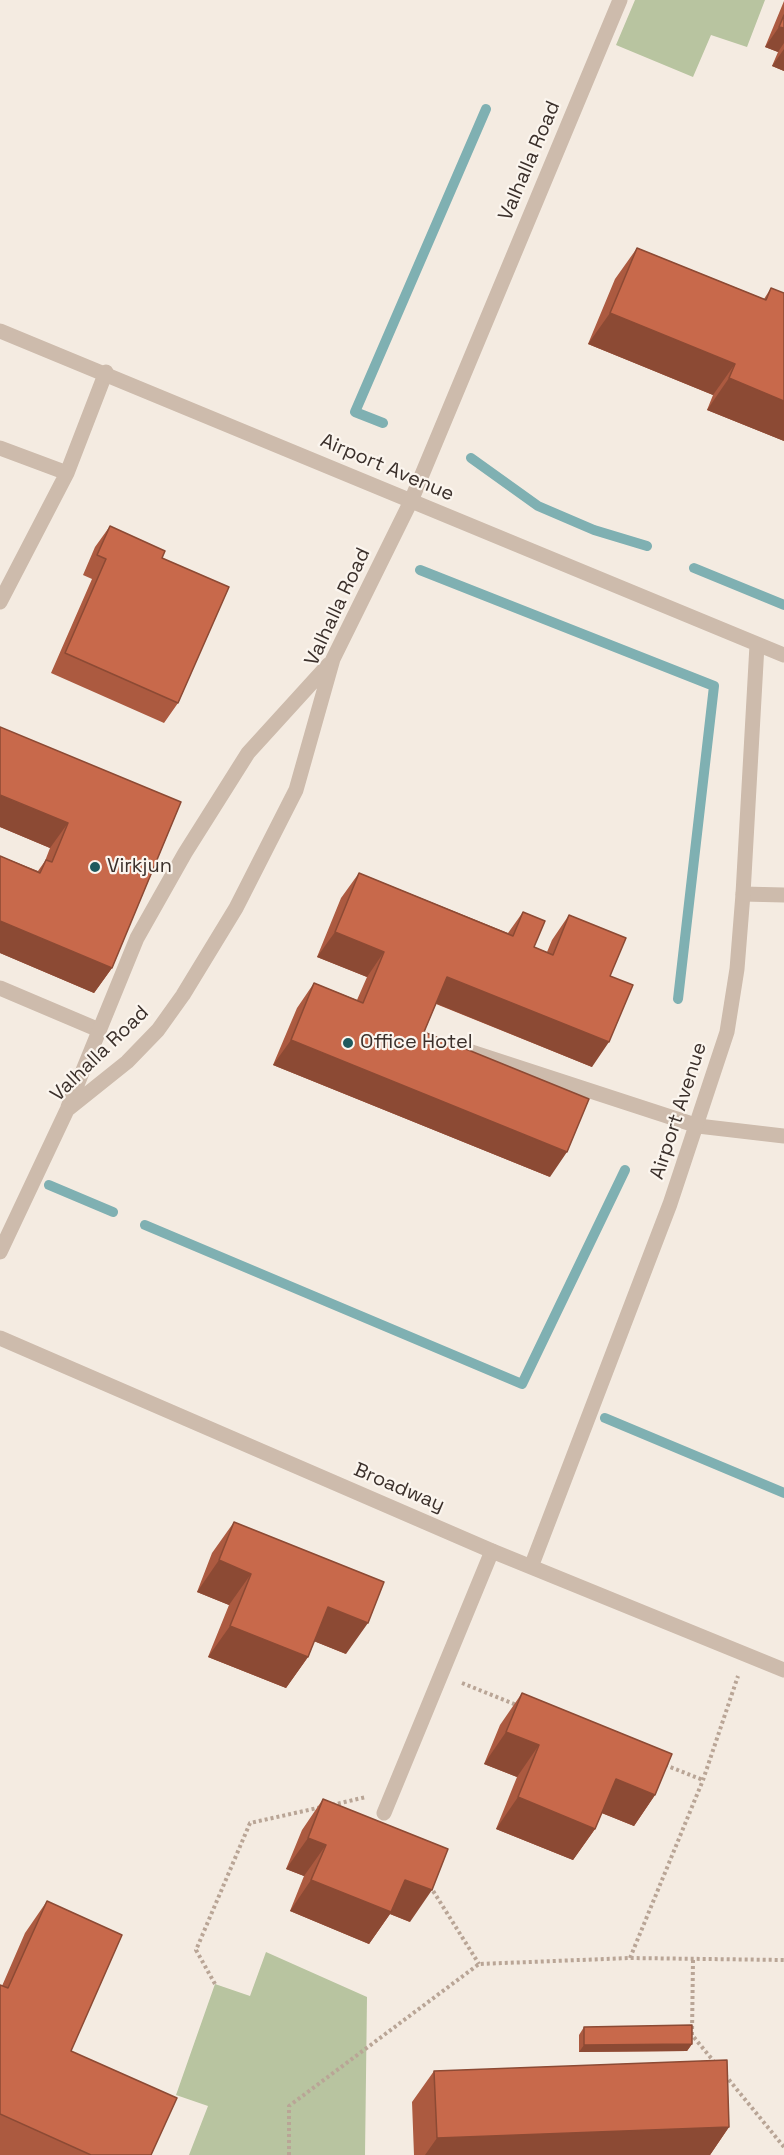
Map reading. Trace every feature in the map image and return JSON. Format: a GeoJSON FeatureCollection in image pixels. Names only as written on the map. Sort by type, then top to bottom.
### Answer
{"type":"FeatureCollection","features":[{"type":"Feature","properties":{"kind":"street","name":"Valhalla Road"},"geometry":{"type":"LineString","coordinates":[[0,1252],[67,1110],[127,1062],[158,1030],[183,995],[236,908],[296,790],[333,659],[411,501],[620,0]]}},
{"type":"Feature","properties":{"kind":"street","name":"Airport Avenue"},"geometry":{"type":"LineString","coordinates":[[0,331],[106,372],[784,655]]}},
{"type":"Feature","properties":{"kind":"street"},"geometry":{"type":"LineString","coordinates":[[0,602],[67,473],[106,372]]}},
{"type":"Feature","properties":{"kind":"street"},"geometry":{"type":"LineString","coordinates":[[0,448],[67,473]]}},
{"type":"Feature","properties":{"kind":"street","name":"Airport Avenue"},"geometry":{"type":"LineString","coordinates":[[531,1567],[698,1126],[727,1032],[737,969],[743,894],[757,645]]}},
{"type":"Feature","properties":{"kind":"street"},"geometry":{"type":"LineString","coordinates":[[67,1110],[137,938],[185,853],[248,753],[333,659]]}},
{"type":"Feature","properties":{"kind":"street"},"geometry":{"type":"LineString","coordinates":[[743,894],[784,895]]}},
{"type":"Feature","properties":{"kind":"street"},"geometry":{"type":"LineString","coordinates":[[0,988],[99,1030]]}},
{"type":"Feature","properties":{"kind":"street"},"geometry":{"type":"LineString","coordinates":[[456,1047],[698,1126],[784,1136]]}},
{"type":"Feature","properties":{"kind":"street","name":"Broadway"},"geometry":{"type":"LineString","coordinates":[[0,1338],[492,1551],[784,1671]]}},
{"type":"Feature","properties":{"kind":"street"},"geometry":{"type":"LineString","coordinates":[[384,1813],[492,1551]]}},
{"type":"Feature","properties":{"kind":"path"},"geometry":{"type":"LineString","coordinates":[[630,1958],[703,1780],[746,1655]]}},
{"type":"Feature","properties":{"kind":"path"},"geometry":{"type":"LineString","coordinates":[[441,1675],[528,1710]]}},
{"type":"Feature","properties":{"kind":"path"},"geometry":{"type":"LineString","coordinates":[[659,1762],[703,1780]]}},
{"type":"Feature","properties":{"kind":"path"},"geometry":{"type":"LineString","coordinates":[[215,1984],[195,1950],[250,1823],[393,1791]]}},
{"type":"Feature","properties":{"kind":"path"},"geometry":{"type":"LineString","coordinates":[[428,1883],[479,1964]]}},
{"type":"Feature","properties":{"kind":"path"},"geometry":{"type":"LineString","coordinates":[[289,2155],[289,2106],[479,1964],[630,1958],[784,1960]]}},
{"type":"Feature","properties":{"kind":"path"},"geometry":{"type":"LineString","coordinates":[[693,1960],[692,2035],[784,2147]]}},
{"type":"Feature","properties":{"kind":"green space"},"geometry":{"type":"Polygon","coordinates":[[[635,0],[765,0],[747,47],[711,35],[693,77],[616,45],[635,0]]]}},
{"type":"Feature","properties":{"kind":"green space"},"geometry":{"type":"Polygon","coordinates":[[[266,1952],[367,1997],[365,2155],[189,2155],[208,2106],[176,2095],[215,1984],[250,1996],[266,1952]]]}},
{"type":"Feature","properties":{"kind":"building"},"geometry":{"type":"Polygon","coordinates":[[[784,15],[784,28],[779,27],[784,15]]]}},
{"type":"Feature","properties":{"kind":"building"},"geometry":{"type":"Polygon","coordinates":[[[637,248],[766,300],[771,288],[784,293],[784,401],[729,378],[735,364],[610,313],[637,248]]]}},
{"type":"Feature","properties":{"kind":"building"},"geometry":{"type":"Polygon","coordinates":[[[110,526],[165,551],[162,558],[229,587],[178,703],[65,653],[106,559],[97,555],[110,526]]]}},
{"type":"Feature","properties":{"kind":"building","name":"Virkjun"},"geometry":{"type":"Polygon","coordinates":[[[0,727],[181,802],[112,968],[0,921],[0,856],[40,873],[46,860],[52,862],[68,823],[0,795],[0,727]]]}},
{"type":"Feature","properties":{"kind":"building","name":"Office Hotel"},"geometry":{"type":"Polygon","coordinates":[[[359,873],[513,936],[523,912],[545,921],[534,947],[553,955],[569,915],[626,938],[610,976],[633,985],[609,1042],[447,977],[424,1032],[589,1099],[567,1152],[291,1040],[314,983],[363,1003],[384,952],[335,932],[359,873]]]}},
{"type":"Feature","properties":{"kind":"building"},"geometry":{"type":"Polygon","coordinates":[[[234,1522],[384,1582],[368,1623],[328,1607],[308,1657],[230,1626],[251,1574],[219,1560],[234,1522]]]}},
{"type":"Feature","properties":{"kind":"building"},"geometry":{"type":"Polygon","coordinates":[[[522,1693],[672,1754],[655,1795],[616,1779],[595,1829],[518,1797],[539,1745],[506,1732],[522,1693]]]}},
{"type":"Feature","properties":{"kind":"building"},"geometry":{"type":"Polygon","coordinates":[[[323,1799],[448,1849],[432,1890],[405,1880],[391,1912],[311,1880],[326,1845],[308,1838],[323,1799]]]}},
{"type":"Feature","properties":{"kind":"building"},"geometry":{"type":"Polygon","coordinates":[[[47,1901],[122,1935],[71,2051],[177,2098],[151,2155],[91,2155],[0,2114],[0,1985],[8,1988],[47,1901]]]}},
{"type":"Feature","properties":{"kind":"building"},"geometry":{"type":"Polygon","coordinates":[[[692,2025],[692,2044],[584,2045],[584,2027],[692,2025]]]}},
{"type":"Feature","properties":{"kind":"building"},"geometry":{"type":"Polygon","coordinates":[[[727,2060],[729,2127],[437,2138],[434,2071],[727,2060]]]}},
{"type":"Feature","properties":{"kind":"waterway"},"geometry":{"type":"LineString","coordinates":[[383,423],[355,412],[486,109]]}},
{"type":"Feature","properties":{"kind":"waterway"},"geometry":{"type":"LineString","coordinates":[[471,458],[538,506],[594,530],[647,546]]}},
{"type":"Feature","properties":{"kind":"waterway"},"geometry":{"type":"LineString","coordinates":[[694,568],[784,605]]}},
{"type":"Feature","properties":{"kind":"waterway"},"geometry":{"type":"LineString","coordinates":[[420,570],[714,686],[678,999]]}},
{"type":"Feature","properties":{"kind":"waterway"},"geometry":{"type":"LineString","coordinates":[[145,1225],[522,1384],[625,1170]]}},
{"type":"Feature","properties":{"kind":"waterway"},"geometry":{"type":"LineString","coordinates":[[49,1185],[113,1212]]}},
{"type":"Feature","properties":{"kind":"waterway"},"geometry":{"type":"LineString","coordinates":[[605,1418],[784,1493]]}},
{"type":"Feature","properties":{"kind":"place","name":"Virkjun"},"geometry":{"type":"Point","coordinates":[95,867]}},
{"type":"Feature","properties":{"kind":"place","name":"Office Hotel"},"geometry":{"type":"Point","coordinates":[348,1043]}}]}
